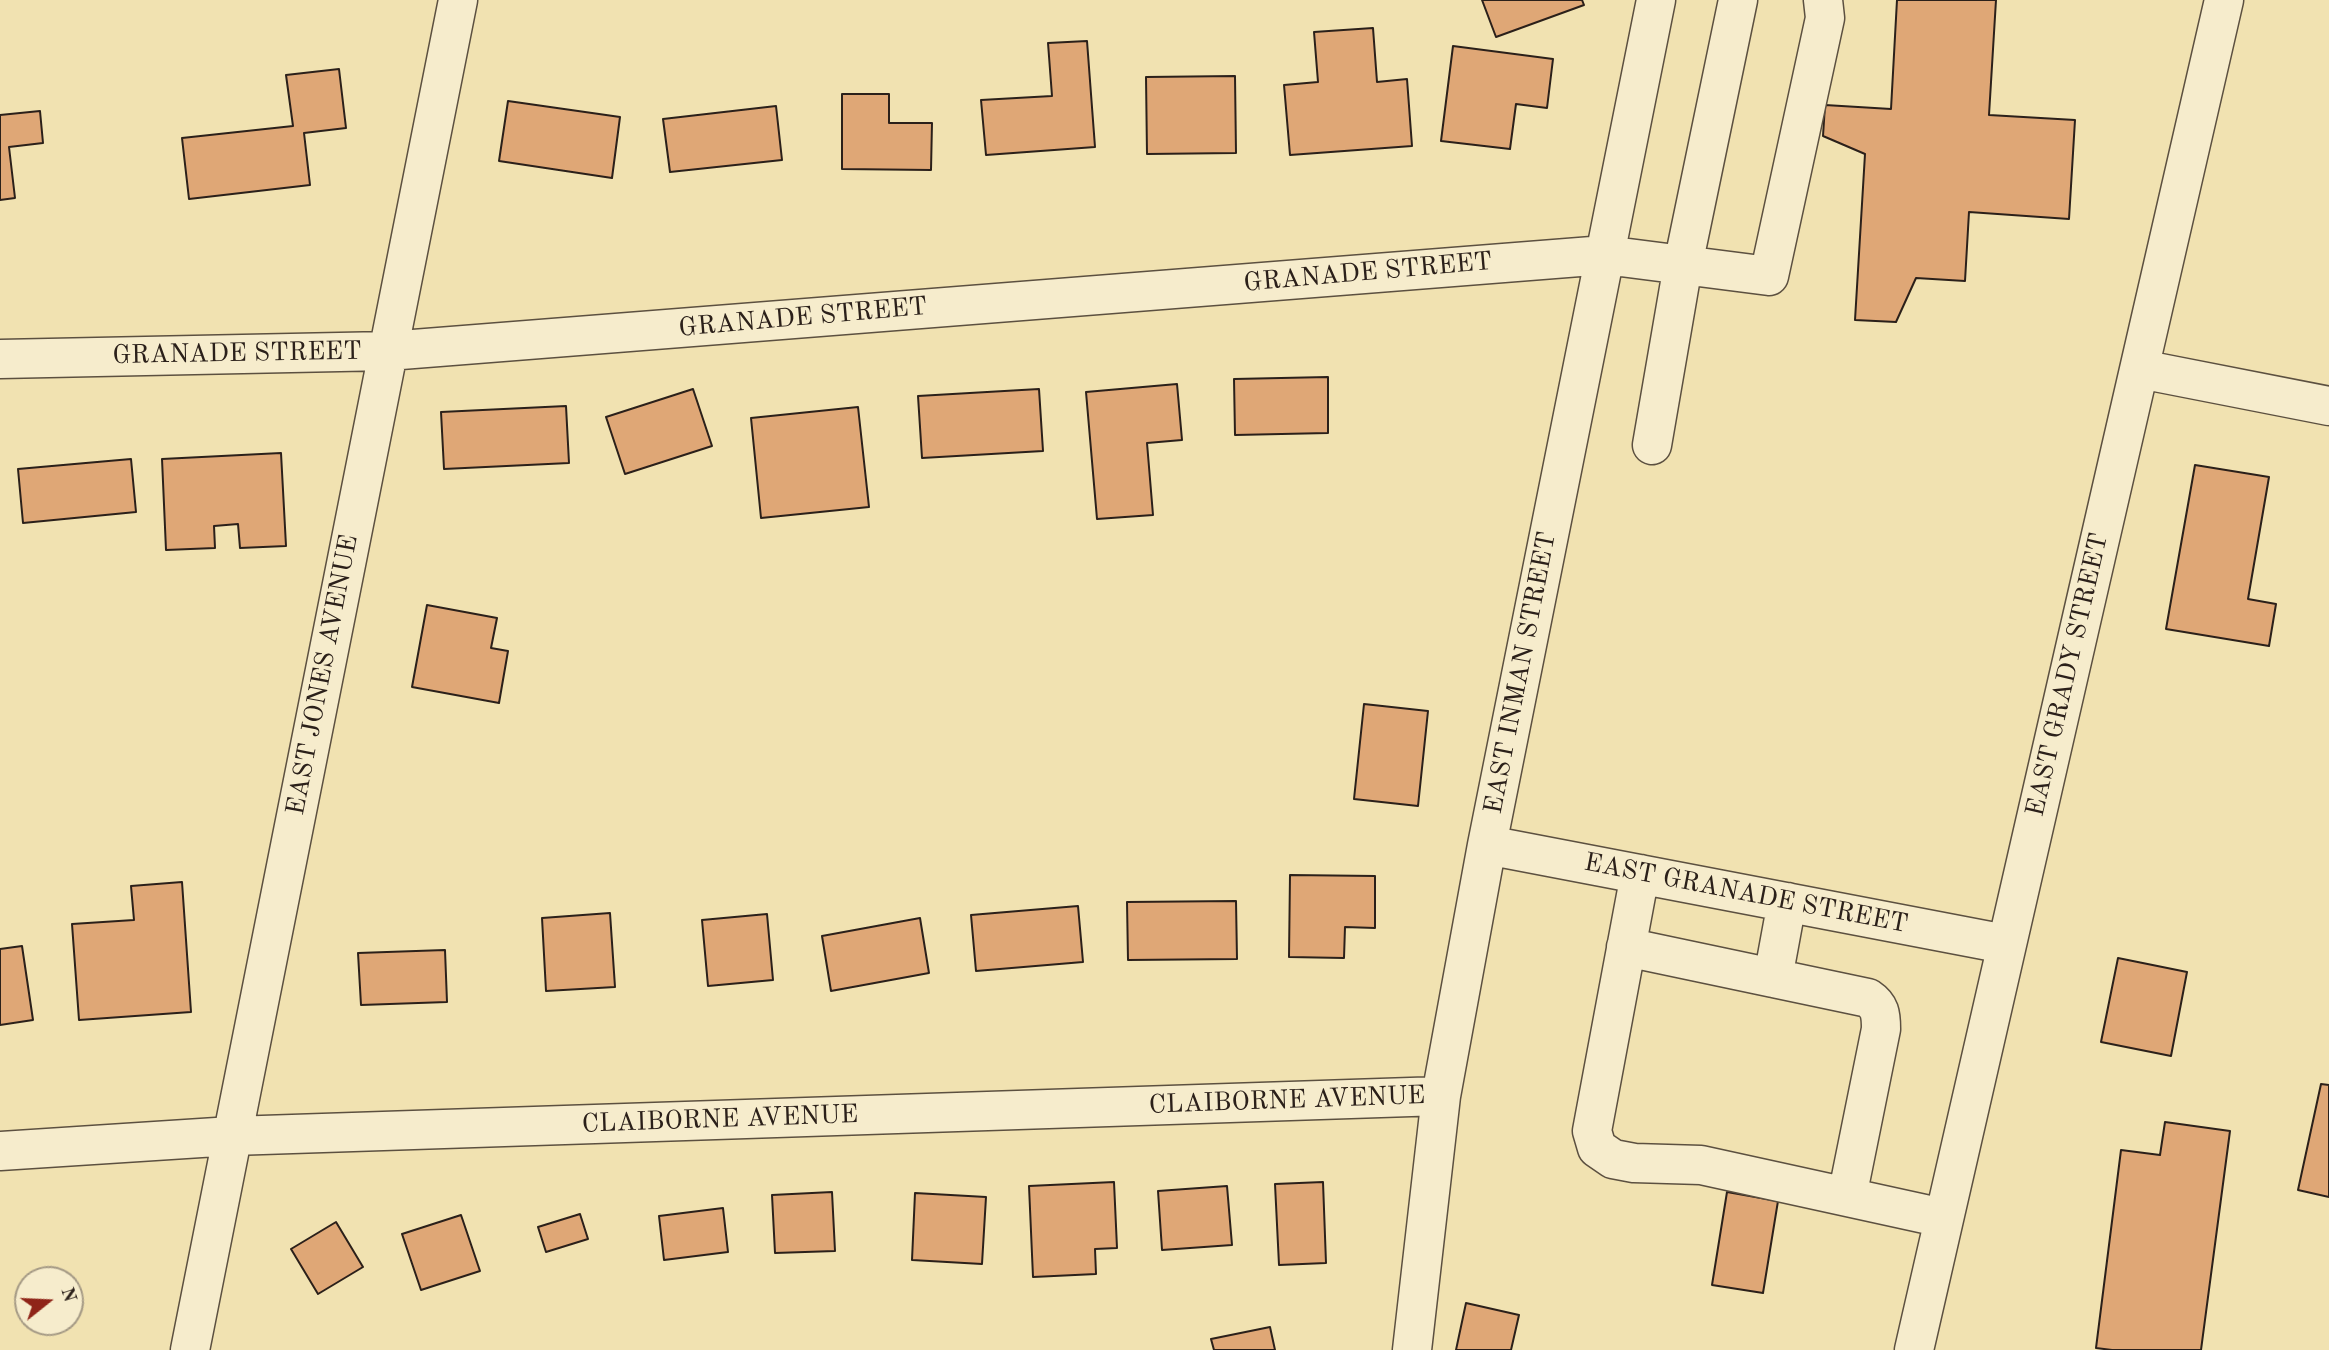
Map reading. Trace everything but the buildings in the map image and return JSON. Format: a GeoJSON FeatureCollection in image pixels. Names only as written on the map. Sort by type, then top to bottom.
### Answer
{"type":"FeatureCollection","features":[{"type":"Feature","properties":{"kind":"street","name":"EAST JONES AVENUE"},"geometry":{"type":"LineString","coordinates":[[190,1350],[458,0]]}},
{"type":"Feature","properties":{"kind":"street","name":"EAST INMAN STREET"},"geometry":{"type":"LineString","coordinates":[[1412,1350],[1441,1096],[1487,845],[1656,0]]}},
{"type":"Feature","properties":{"kind":"street"},"geometry":{"type":"LineString","coordinates":[[1652,445],[1683,265],[1738,0]]}},
{"type":"Feature","properties":{"kind":"street","name":"GRANADE STREET"},"geometry":{"type":"LineString","coordinates":[[0,359],[388,351],[1605,255],[1769,276],[1825,18],[1823,0]]}},
{"type":"Feature","properties":{"kind":"street","name":"EAST GRADY STREET"},"geometry":{"type":"LineString","coordinates":[[1914,1350],[2005,944],[2224,0]]}},
{"type":"Feature","properties":{"kind":"street"},"geometry":{"type":"LineString","coordinates":[[2140,369],[2329,406]]}},
{"type":"Feature","properties":{"kind":"street","name":"EAST GRANADE STREET"},"geometry":{"type":"LineString","coordinates":[[1487,845],[2005,944]]}},
{"type":"Feature","properties":{"kind":"street"},"geometry":{"type":"LineString","coordinates":[[1640,874],[1592,1131],[1597,1148],[1613,1159],[1633,1163],[1701,1165],[1943,1218]]}},
{"type":"Feature","properties":{"kind":"street"},"geometry":{"type":"LineString","coordinates":[[1773,978],[1787,902]]}},
{"type":"Feature","properties":{"kind":"street"},"geometry":{"type":"LineString","coordinates":[[1626,947],[1867,998],[1875,1003],[1881,1013],[1881,1029],[1847,1197]]}},
{"type":"Feature","properties":{"kind":"street","name":"CLAIBORNE AVENUE"},"geometry":{"type":"LineString","coordinates":[[0,1151],[232,1136],[1441,1096]]}}]}
